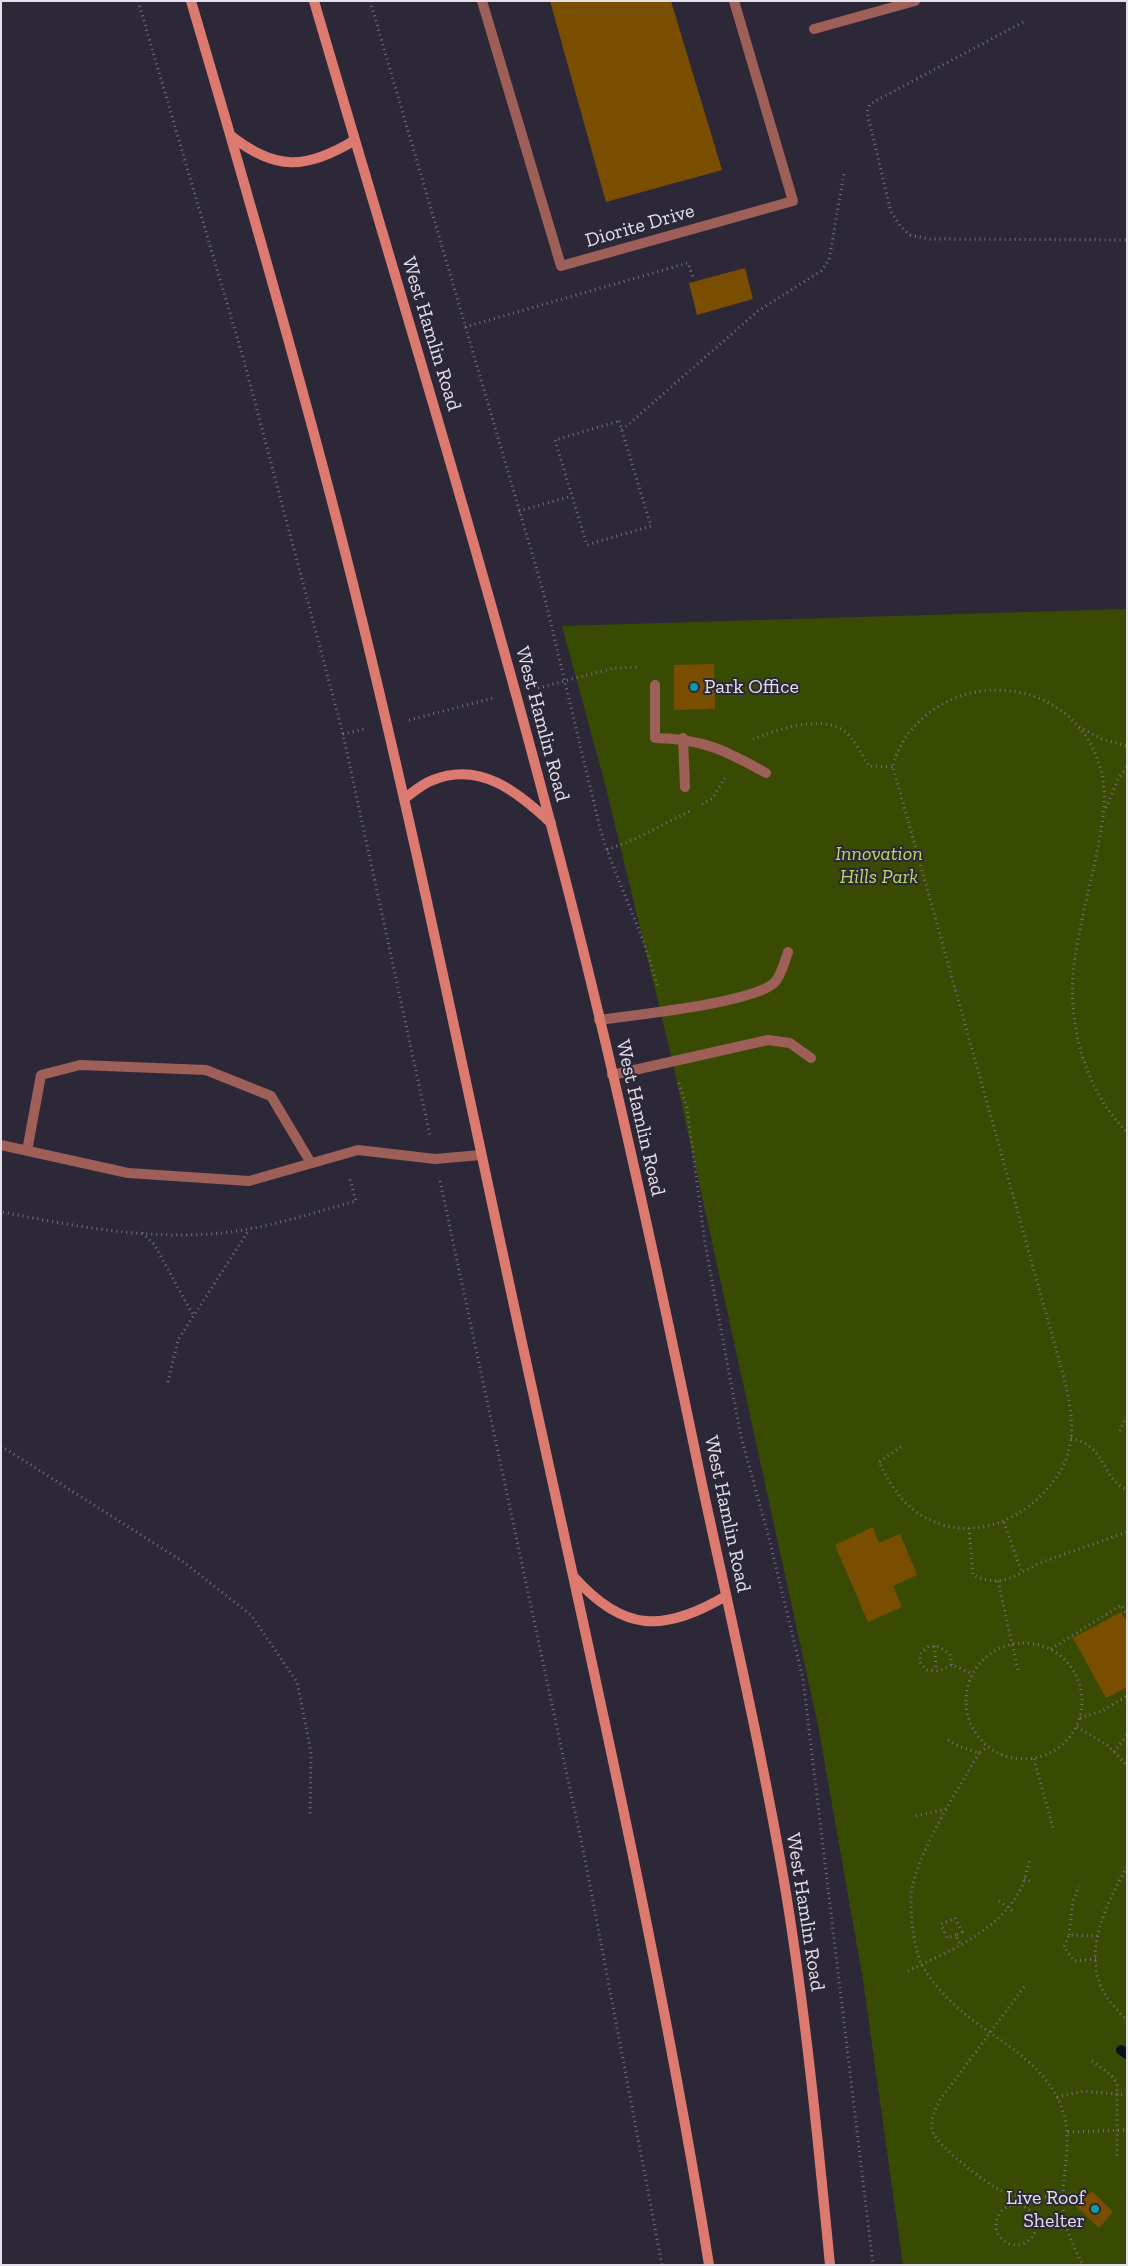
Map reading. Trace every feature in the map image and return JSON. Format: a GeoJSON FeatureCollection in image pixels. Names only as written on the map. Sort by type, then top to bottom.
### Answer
{"type":"FeatureCollection","features":[{"type":"Feature","properties":{"kind":"main road"},"geometry":{"type":"LineString","coordinates":[[191,1],[339,527],[404,799],[639,1886],[679,2086],[710,2265]]}},
{"type":"Feature","properties":{"kind":"main road","name":"West Hamlin Road"},"geometry":{"type":"LineString","coordinates":[[314,1],[490,600],[551,824],[600,1020],[756,1734],[786,1898],[818,2138],[830,2265]]}},
{"type":"Feature","properties":{"kind":"main road"},"geometry":{"type":"LineString","coordinates":[[230,135],[248,150],[265,158],[281,162],[310,161],[338,150],[354,140]]}},
{"type":"Feature","properties":{"kind":"main road"},"geometry":{"type":"LineString","coordinates":[[404,799],[431,780],[461,774],[479,776],[498,782],[515,792],[551,824]]}},
{"type":"Feature","properties":{"kind":"main road"},"geometry":{"type":"LineString","coordinates":[[573,1577],[589,1595],[606,1609],[626,1617],[645,1621],[665,1621],[682,1618],[726,1596]]}},
{"type":"Feature","properties":{"kind":"street","name":"Diorite Drive"},"geometry":{"type":"LineString","coordinates":[[482,1],[561,266],[794,201],[734,1]]}},
{"type":"Feature","properties":{"kind":"street"},"geometry":{"type":"LineString","coordinates":[[814,29],[915,1]]}},
{"type":"Feature","properties":{"kind":"street"},"geometry":{"type":"LineString","coordinates":[[655,685],[655,738],[683,738],[700,742],[730,754],[766,774]]}},
{"type":"Feature","properties":{"kind":"street"},"geometry":{"type":"LineString","coordinates":[[683,738],[685,787]]}},
{"type":"Feature","properties":{"kind":"street"},"geometry":{"type":"LineString","coordinates":[[600,1020],[664,1011],[754,994],[776,983],[788,952]]}},
{"type":"Feature","properties":{"kind":"street"},"geometry":{"type":"LineString","coordinates":[[612,1075],[768,1040],[790,1043],[811,1058]]}},
{"type":"Feature","properties":{"kind":"street"},"geometry":{"type":"LineString","coordinates":[[27,1151],[41,1075],[80,1065],[206,1070],[271,1096],[311,1163]]}},
{"type":"Feature","properties":{"kind":"street"},"geometry":{"type":"LineString","coordinates":[[1,1145],[128,1173],[249,1181],[358,1150],[435,1159],[481,1156]]}},
{"type":"Feature","properties":{"kind":"path"},"geometry":{"type":"LineString","coordinates":[[138,1],[244,361],[343,734],[584,1854],[662,2265]]}},
{"type":"Feature","properties":{"kind":"path"},"geometry":{"type":"LineString","coordinates":[[370,1],[464,327],[543,591],[601,832],[610,862],[650,956],[664,1011]]}},
{"type":"Feature","properties":{"kind":"path"},"geometry":{"type":"LineString","coordinates":[[1023,22],[870,104],[867,112],[891,212],[901,227],[910,235],[930,239],[1127,240]]}},
{"type":"Feature","properties":{"kind":"path"},"geometry":{"type":"LineString","coordinates":[[622,430],[758,311],[821,271],[829,260],[844,173]]}},
{"type":"Feature","properties":{"kind":"path"},"geometry":{"type":"LineString","coordinates":[[464,327],[688,263],[693,277]]}},
{"type":"Feature","properties":{"kind":"path"},"geometry":{"type":"LineString","coordinates":[[619,421],[622,430],[650,526],[587,545],[555,440],[619,421]]}},
{"type":"Feature","properties":{"kind":"path"},"geometry":{"type":"LineString","coordinates":[[519,511],[572,496]]}},
{"type":"Feature","properties":{"kind":"path"},"geometry":{"type":"LineString","coordinates":[[540,687],[614,668],[643,667],[655,685]]}},
{"type":"Feature","properties":{"kind":"path"},"geometry":{"type":"LineString","coordinates":[[901,1447],[879,1462],[898,1494],[908,1505],[928,1520],[950,1527],[969,1528],[1004,1522],[1025,1510],[1050,1486],[1067,1458],[1072,1422],[1063,1374],[894,767],[899,749],[916,724],[932,710],[948,700],[967,693],[989,690],[1012,690],[1033,695],[1057,706],[1077,725],[1089,742],[1100,764],[1104,783],[1104,815]]}},
{"type":"Feature","properties":{"kind":"path"},"geometry":{"type":"LineString","coordinates":[[413,720],[493,697]]}},
{"type":"Feature","properties":{"kind":"path"},"geometry":{"type":"LineString","coordinates":[[750,740],[782,728],[825,722],[844,731],[869,766],[894,767]]}},
{"type":"Feature","properties":{"kind":"path"},"geometry":{"type":"LineString","coordinates":[[1077,725],[1102,739],[1127,746]]}},
{"type":"Feature","properties":{"kind":"path"},"geometry":{"type":"LineString","coordinates":[[343,734],[362,730]]}},
{"type":"Feature","properties":{"kind":"path"},"geometry":{"type":"LineString","coordinates":[[1127,767],[1118,779],[1104,815],[1073,974],[1073,1011],[1080,1048],[1100,1096],[1127,1132]]}},
{"type":"Feature","properties":{"kind":"path"},"geometry":{"type":"LineString","coordinates":[[672,1061],[687,1108],[705,1243],[741,1437],[768,1534],[803,1679],[873,2265]]}},
{"type":"Feature","properties":{"kind":"path"},"geometry":{"type":"LineString","coordinates":[[3,1212],[42,1220],[142,1233],[199,1234],[249,1229],[356,1201],[343,1154]]}},
{"type":"Feature","properties":{"kind":"path"},"geometry":{"type":"LineString","coordinates":[[168,1382],[178,1340],[192,1315],[249,1229]]}},
{"type":"Feature","properties":{"kind":"path"},"geometry":{"type":"LineString","coordinates":[[142,1233],[154,1244],[192,1315]]}},
{"type":"Feature","properties":{"kind":"path"},"geometry":{"type":"LineString","coordinates":[[1120,1431],[1126,1417]]}},
{"type":"Feature","properties":{"kind":"path"},"geometry":{"type":"LineString","coordinates":[[1071,1438],[1087,1443],[1105,1464],[1111,1479],[1118,1486],[1127,1490]]}},
{"type":"Feature","properties":{"kind":"path"},"geometry":{"type":"LineString","coordinates":[[1,1446],[182,1562],[250,1615],[297,1682],[312,1752],[310,1816]]}},
{"type":"Feature","properties":{"kind":"path"},"geometry":{"type":"LineString","coordinates":[[1004,1522],[1022,1573]]}},
{"type":"Feature","properties":{"kind":"path"},"geometry":{"type":"LineString","coordinates":[[969,1528],[973,1575],[986,1580],[998,1581],[1127,1532]]}},
{"type":"Feature","properties":{"kind":"path"},"geometry":{"type":"LineString","coordinates":[[998,1581],[1018,1670]]}},
{"type":"Feature","properties":{"kind":"path"},"geometry":{"type":"LineString","coordinates":[[1051,1649],[1121,1605],[1127,1615]]}},
{"type":"Feature","properties":{"kind":"path"},"geometry":{"type":"LineString","coordinates":[[1032,1643],[1051,1649],[1064,1659],[1074,1671],[1080,1686],[1082,1702],[1077,1727],[1067,1742],[1051,1753],[1034,1759],[1018,1760],[1001,1755],[987,1747],[976,1735],[969,1720],[966,1705],[968,1689],[973,1674],[982,1660],[996,1650],[1012,1644],[1032,1643]]}},
{"type":"Feature","properties":{"kind":"path"},"geometry":{"type":"LineString","coordinates":[[952,1665],[948,1651],[935,1646],[930,1646],[920,1654],[920,1662],[926,1670],[936,1671],[952,1665],[973,1674]]}},
{"type":"Feature","properties":{"kind":"path"},"geometry":{"type":"LineString","coordinates":[[935,1646],[936,1671]]}},
{"type":"Feature","properties":{"kind":"path"},"geometry":{"type":"LineString","coordinates":[[1080,1718],[1102,1711],[1127,1696]]}},
{"type":"Feature","properties":{"kind":"path"},"geometry":{"type":"LineString","coordinates":[[1077,1727],[1107,1745],[1127,1765]]}},
{"type":"Feature","properties":{"kind":"path"},"geometry":{"type":"LineString","coordinates":[[1114,1752],[1127,1736]]}},
{"type":"Feature","properties":{"kind":"path"},"geometry":{"type":"LineString","coordinates":[[948,1740],[958,1746],[979,1753]]}},
{"type":"Feature","properties":{"kind":"path"},"geometry":{"type":"LineString","coordinates":[[987,1747],[979,1753],[929,1840],[912,1886],[912,1921],[922,1964],[943,1992],[965,2014],[1015,2050],[1044,2076],[1057,2097],[1068,2132],[1063,2210],[1068,2235],[1083,2265]]}},
{"type":"Feature","properties":{"kind":"path"},"geometry":{"type":"LineString","coordinates":[[1034,1759],[1053,1828]]}},
{"type":"Feature","properties":{"kind":"path"},"geometry":{"type":"LineString","coordinates":[[916,1816],[947,1809]]}},
{"type":"Feature","properties":{"kind":"path"},"geometry":{"type":"LineString","coordinates":[[908,1971],[961,1946],[990,1925],[1008,1906],[1021,1888],[1030,1860]]}},
{"type":"Feature","properties":{"kind":"path"},"geometry":{"type":"LineString","coordinates":[[1127,1867],[1102,1917],[1096,1959],[1098,1979],[1108,1998],[1127,2020]]}},
{"type":"Feature","properties":{"kind":"path"},"geometry":{"type":"LineString","coordinates":[[1024,1879],[1032,1882]]}},
{"type":"Feature","properties":{"kind":"path"},"geometry":{"type":"LineString","coordinates":[[1080,1886],[1073,1901],[1069,1935],[1064,1947],[1074,1961],[1096,1959]]}},
{"type":"Feature","properties":{"kind":"path"},"geometry":{"type":"LineString","coordinates":[[999,1901],[1013,1911]]}},
{"type":"Feature","properties":{"kind":"path"},"geometry":{"type":"LineString","coordinates":[[955,1918],[962,1932],[956,1935],[947,1938],[941,1924],[955,1918]]}},
{"type":"Feature","properties":{"kind":"path"},"geometry":{"type":"LineString","coordinates":[[956,1935],[961,1946]]}},
{"type":"Feature","properties":{"kind":"path"},"geometry":{"type":"LineString","coordinates":[[1069,1935],[1098,1936]]}},
{"type":"Feature","properties":{"kind":"path"},"geometry":{"type":"LineString","coordinates":[[1024,1987],[940,2100],[931,2119],[932,2131],[936,2141],[946,2151],[1002,2191],[1022,2195],[1063,2196],[1084,2202]]}},
{"type":"Feature","properties":{"kind":"path"},"geometry":{"type":"LineString","coordinates":[[1092,2061],[1110,2074],[1117,2083],[1118,2156]]}},
{"type":"Feature","properties":{"kind":"path"},"geometry":{"type":"LineString","coordinates":[[1057,2097],[1084,2091],[1127,2094]]}},
{"type":"Feature","properties":{"kind":"path"},"geometry":{"type":"LineString","coordinates":[[1068,2132],[1127,2130]]}},
{"type":"Feature","properties":{"kind":"path"},"geometry":{"type":"LineString","coordinates":[[1021,2205],[1022,2195]]}},
{"type":"Feature","properties":{"kind":"path"},"geometry":{"type":"LineString","coordinates":[[1021,2205],[1031,2212],[1035,2218],[1035,2231],[1026,2242],[1013,2245],[1001,2239],[995,2226],[996,2220],[1002,2209],[1008,2206],[1021,2205]]}},
{"type":"Feature","properties":{"kind":"green space","name":"Innovation Hills Park"},"geometry":{"type":"Polygon","coordinates":[[[1127,609],[1127,2265],[903,2265],[863,1980],[818,1725],[671,1055],[606,788],[562,626],[1127,609]]]}},
{"type":"Feature","properties":{"kind":"building"},"geometry":{"type":"Polygon","coordinates":[[[550,1],[671,1],[722,170],[606,202],[550,1]]]}},
{"type":"Feature","properties":{"kind":"building"},"geometry":{"type":"Polygon","coordinates":[[[745,268],[753,299],[697,315],[689,283],[745,268]]]}},
{"type":"Feature","properties":{"kind":"building","name":"Park Office"},"geometry":{"type":"Polygon","coordinates":[[[714,664],[715,709],[674,710],[674,665],[714,664]]]}},
{"type":"Feature","properties":{"kind":"building"},"geometry":{"type":"Polygon","coordinates":[[[873,1527],[879,1543],[900,1534],[917,1575],[893,1586],[902,1607],[868,1622],[835,1545],[873,1527]]]}},
{"type":"Feature","properties":{"kind":"building"},"geometry":{"type":"Polygon","coordinates":[[[1121,1612],[1127,1622],[1127,1687],[1106,1698],[1073,1638],[1121,1612]]]}},
{"type":"Feature","properties":{"kind":"building","name":"Live Roof Shelter"},"geometry":{"type":"Polygon","coordinates":[[[1092,2191],[1113,2212],[1099,2228],[1076,2206],[1092,2191]]]}},
{"type":"Feature","properties":{"kind":"waterway"},"geometry":{"type":"LineString","coordinates":[[1121,2050],[1127,2054]]}},
{"type":"Feature","properties":{"kind":"place","name":"Park Office"},"geometry":{"type":"Point","coordinates":[694,687]}},
{"type":"Feature","properties":{"kind":"place","name":"Live Roof Shelter"},"geometry":{"type":"Point","coordinates":[1095,2209]}}]}
